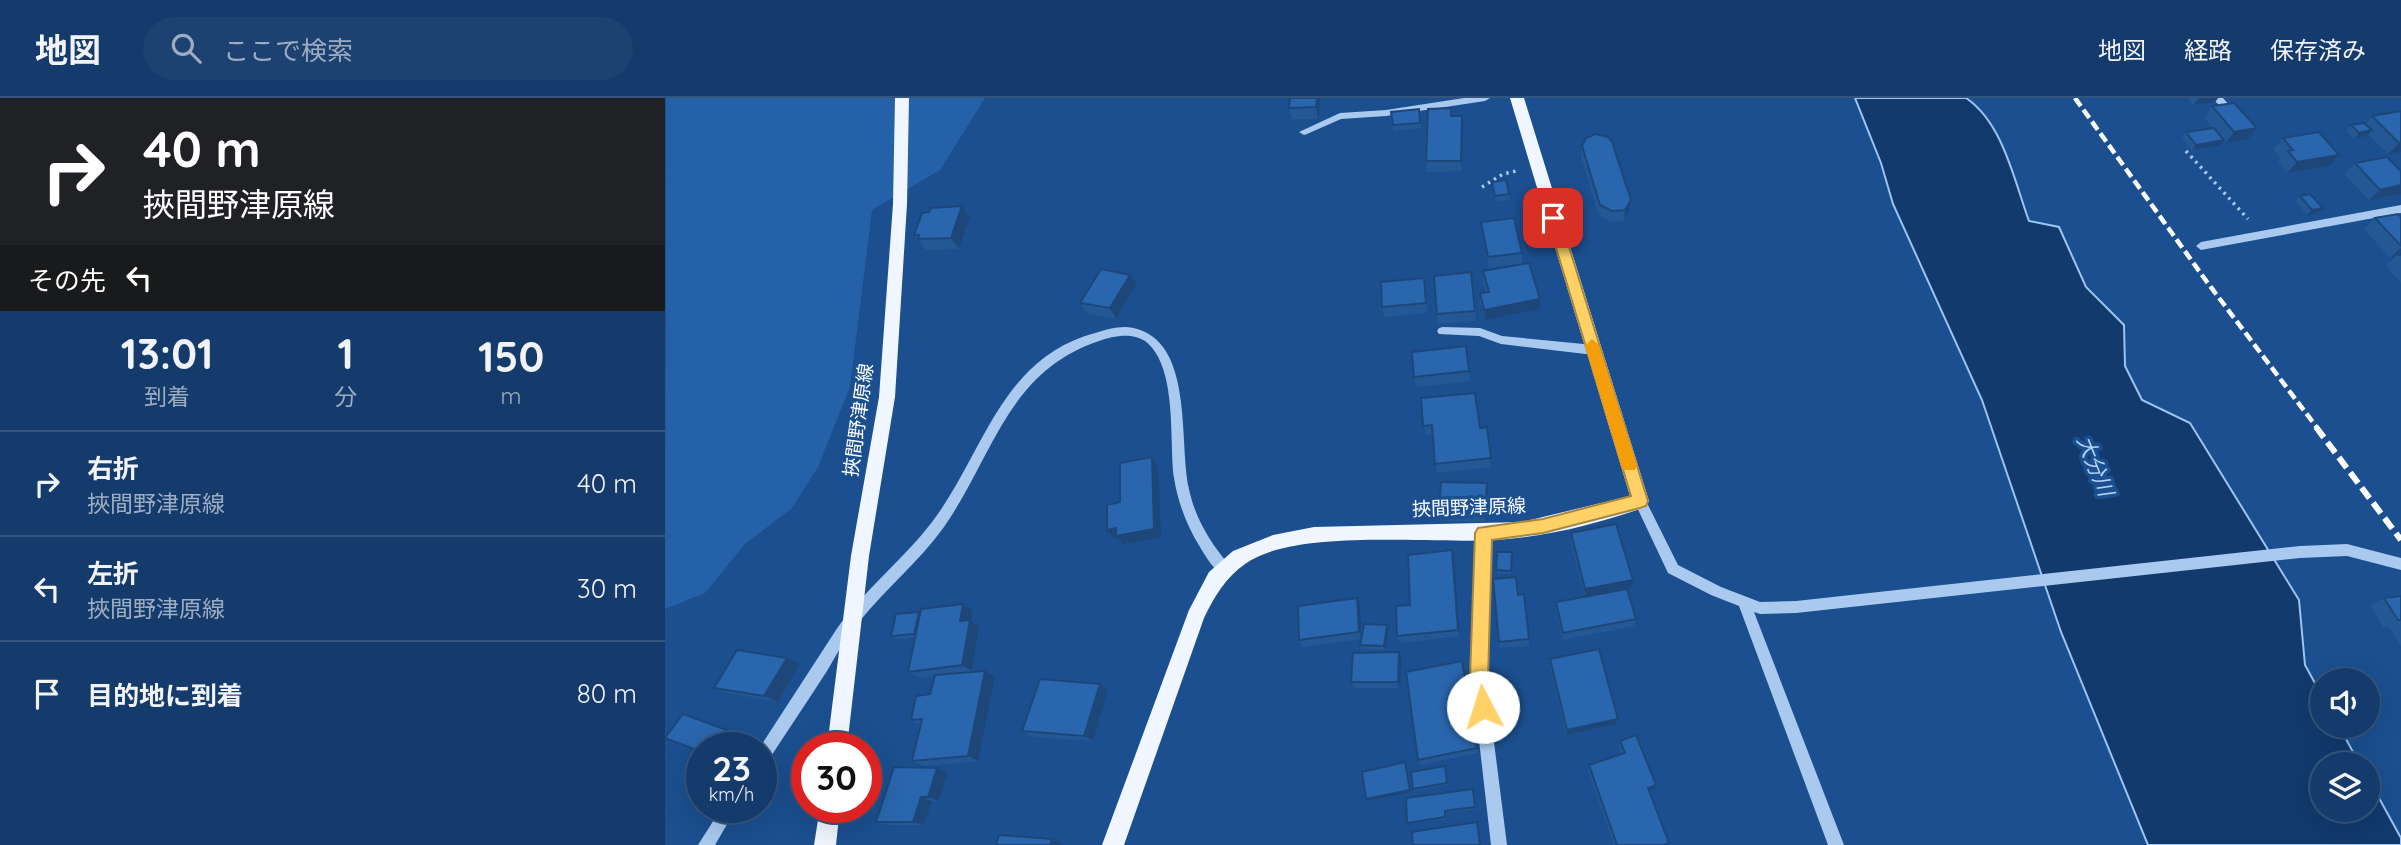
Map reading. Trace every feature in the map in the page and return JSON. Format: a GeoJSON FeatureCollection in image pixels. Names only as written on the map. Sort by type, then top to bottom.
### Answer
{"type":"FeatureCollection","features":[{"type":"Feature","properties":{"kind":"main road","name":"挾間野津原線"},"geometry":{"type":"LineString","coordinates":[[839,732],[852,618],[887,397],[899,217],[902,98]]}},
{"type":"Feature","properties":{"kind":"main road"},"geometry":{"type":"LineString","coordinates":[[1517,98],[1640,501]]}},
{"type":"Feature","properties":{"kind":"main road","name":"挾間野津原線"},"geometry":{"type":"LineString","coordinates":[[1113,845],[1195,616],[1205,595],[1224,569],[1249,550],[1305,536],[1483,533],[1543,526],[1640,501]]}},
{"type":"Feature","properties":{"kind":"main road"},"geometry":{"type":"LineString","coordinates":[[825,845],[828,823]]}},
{"type":"Feature","properties":{"kind":"street"},"geometry":{"type":"LineString","coordinates":[[1304,132],[1340,116],[1399,112],[1485,98]]}},
{"type":"Feature","properties":{"kind":"street"},"geometry":{"type":"LineString","coordinates":[[2217,98],[2225,107]]}},
{"type":"Feature","properties":{"kind":"street"},"geometry":{"type":"LineString","coordinates":[[2201,246],[2391,216],[2401,209]]}},
{"type":"Feature","properties":{"kind":"street"},"geometry":{"type":"LineString","coordinates":[[1443,331],[1480,332],[1501,340],[1594,350]]}},
{"type":"Feature","properties":{"kind":"street"},"geometry":{"type":"LineString","coordinates":[[777,734],[852,618],[938,523],[1003,408],[1021,383],[1042,363],[1084,339],[1112,332],[1143,333],[1152,341],[1169,370],[1185,498],[1198,535],[1224,569]]}},
{"type":"Feature","properties":{"kind":"street"},"geometry":{"type":"LineString","coordinates":[[1640,501],[1673,569],[1716,591],[1760,608],[1796,607],[2300,552],[2347,550],[2401,564]]}},
{"type":"Feature","properties":{"kind":"street"},"geometry":{"type":"LineString","coordinates":[[1483,533],[1479,679],[1499,845]]}},
{"type":"Feature","properties":{"kind":"street"},"geometry":{"type":"LineString","coordinates":[[1744,602],[1836,845]]}},
{"type":"Feature","properties":{"kind":"street"},"geometry":{"type":"LineString","coordinates":[[706,845],[720,823]]}},
{"type":"Feature","properties":{"kind":"path"},"geometry":{"type":"LineString","coordinates":[[2186,151],[2263,235]]}},
{"type":"Feature","properties":{"kind":"path"},"geometry":{"type":"LineString","coordinates":[[1482,187],[1503,174],[1537,165]]}},
{"type":"Feature","properties":{"kind":"shaded area"},"geometry":{"type":"Polygon","coordinates":[[[666,98],[985,98],[940,170],[872,210],[850,387],[818,467],[792,508],[745,544],[705,593],[665,609],[666,98]]]}},
{"type":"Feature","properties":{"kind":"water","name":"大分川"},"geometry":{"type":"Polygon","coordinates":[[[1855,98],[1966,98],[1989,122],[2006,154],[2029,221],[2059,227],[2086,287],[2124,325],[2125,366],[2142,400],[2190,423],[2299,600],[2305,665],[2310,674],[2310,738],[2345,738],[2353,752],[2310,752],[2310,822],[2380,822],[2380,800],[2401,838],[2401,845],[2148,845],[2061,632],[1982,400],[1893,204],[1881,163],[1855,98]]]}},
{"type":"Feature","properties":{"kind":"building"},"geometry":{"type":"Polygon","coordinates":[[[1290,98],[1317,98],[1316,107],[1289,108],[1290,98]]]}},
{"type":"Feature","properties":{"kind":"building"},"geometry":{"type":"Polygon","coordinates":[[[2234,103],[2257,128],[2234,132],[2212,106],[2234,103]]]}},
{"type":"Feature","properties":{"kind":"building"},"geometry":{"type":"Polygon","coordinates":[[[1451,108],[1451,116],[1462,116],[1461,161],[1426,161],[1428,109],[1451,108]]]}},
{"type":"Feature","properties":{"kind":"building"},"geometry":{"type":"Polygon","coordinates":[[[1419,109],[1420,123],[1393,125],[1391,112],[1419,109]]]}},
{"type":"Feature","properties":{"kind":"building"},"geometry":{"type":"Polygon","coordinates":[[[2401,111],[2401,143],[2399,143],[2372,116],[2401,111]]]}},
{"type":"Feature","properties":{"kind":"building"},"geometry":{"type":"Polygon","coordinates":[[[2364,123],[2372,130],[2359,133],[2351,125],[2364,123]]]}},
{"type":"Feature","properties":{"kind":"building"},"geometry":{"type":"Polygon","coordinates":[[[2214,128],[2224,140],[2196,145],[2186,132],[2214,128]]]}},
{"type":"Feature","properties":{"kind":"building"},"geometry":{"type":"Polygon","coordinates":[[[2319,132],[2339,155],[2297,162],[2288,151],[2293,150],[2283,138],[2319,132]]]}},
{"type":"Feature","properties":{"kind":"building"},"geometry":{"type":"Polygon","coordinates":[[[1596,134],[1608,137],[1612,142],[1631,200],[1625,210],[1612,211],[1600,205],[1582,146],[1586,138],[1596,134]]]}},
{"type":"Feature","properties":{"kind":"building"},"geometry":{"type":"Polygon","coordinates":[[[2387,157],[2401,171],[2401,185],[2380,190],[2355,163],[2387,157]]]}},
{"type":"Feature","properties":{"kind":"building"},"geometry":{"type":"Polygon","coordinates":[[[1506,180],[1509,194],[1495,196],[1492,182],[1506,180]]]}},
{"type":"Feature","properties":{"kind":"building"},"geometry":{"type":"Polygon","coordinates":[[[2310,194],[2323,208],[2312,210],[2300,196],[2310,194]]]}},
{"type":"Feature","properties":{"kind":"building"},"geometry":{"type":"Polygon","coordinates":[[[962,206],[951,238],[918,239],[919,235],[914,235],[922,213],[929,212],[931,208],[962,206]]]}},
{"type":"Feature","properties":{"kind":"building"},"geometry":{"type":"Polygon","coordinates":[[[2398,214],[2401,217],[2401,246],[2375,218],[2398,214]]]}},
{"type":"Feature","properties":{"kind":"building"},"geometry":{"type":"Polygon","coordinates":[[[1514,218],[1522,253],[1488,257],[1481,222],[1514,218]]]}},
{"type":"Feature","properties":{"kind":"building"},"geometry":{"type":"Polygon","coordinates":[[[1529,263],[1540,299],[1484,310],[1480,293],[1489,292],[1483,271],[1529,263]]]}},
{"type":"Feature","properties":{"kind":"building"},"geometry":{"type":"Polygon","coordinates":[[[1101,269],[1130,275],[1110,308],[1080,303],[1101,269]]]}},
{"type":"Feature","properties":{"kind":"building"},"geometry":{"type":"Polygon","coordinates":[[[1471,272],[1475,311],[1437,314],[1434,276],[1471,272]]]}},
{"type":"Feature","properties":{"kind":"building"},"geometry":{"type":"Polygon","coordinates":[[[1424,278],[1426,303],[1382,307],[1381,282],[1424,278]]]}},
{"type":"Feature","properties":{"kind":"building"},"geometry":{"type":"Polygon","coordinates":[[[1466,346],[1469,371],[1414,377],[1412,352],[1466,346]]]}},
{"type":"Feature","properties":{"kind":"building"},"geometry":{"type":"Polygon","coordinates":[[[1475,393],[1480,428],[1487,427],[1491,458],[1435,464],[1432,425],[1423,426],[1421,398],[1475,393]]]}},
{"type":"Feature","properties":{"kind":"building"},"geometry":{"type":"Polygon","coordinates":[[[1152,457],[1154,529],[1116,536],[1116,528],[1107,530],[1107,505],[1120,502],[1120,463],[1152,457]]]}},
{"type":"Feature","properties":{"kind":"building"},"geometry":{"type":"Polygon","coordinates":[[[1441,482],[1487,483],[1485,514],[1439,513],[1441,482]]]}},
{"type":"Feature","properties":{"kind":"building"},"geometry":{"type":"Polygon","coordinates":[[[1616,524],[1633,580],[1585,589],[1571,533],[1616,524]]]}},
{"type":"Feature","properties":{"kind":"building"},"geometry":{"type":"Polygon","coordinates":[[[1452,550],[1458,630],[1397,636],[1396,606],[1410,605],[1408,555],[1452,550]]]}},
{"type":"Feature","properties":{"kind":"building"},"geometry":{"type":"Polygon","coordinates":[[[1497,552],[1512,552],[1511,571],[1496,570],[1497,552]]]}},
{"type":"Feature","properties":{"kind":"building"},"geometry":{"type":"Polygon","coordinates":[[[1516,577],[1518,595],[1524,594],[1529,639],[1499,642],[1493,579],[1516,577]]]}},
{"type":"Feature","properties":{"kind":"building"},"geometry":{"type":"Polygon","coordinates":[[[1627,589],[1636,619],[1563,633],[1556,602],[1627,589]]]}},
{"type":"Feature","properties":{"kind":"building"},"geometry":{"type":"Polygon","coordinates":[[[2401,596],[2401,620],[2398,620],[2384,598],[2401,596]]]}},
{"type":"Feature","properties":{"kind":"building"},"geometry":{"type":"Polygon","coordinates":[[[1357,598],[1359,632],[1299,640],[1298,606],[1357,598]]]}},
{"type":"Feature","properties":{"kind":"building"},"geometry":{"type":"Polygon","coordinates":[[[963,604],[960,621],[970,620],[962,665],[908,672],[921,609],[963,604]]]}},
{"type":"Feature","properties":{"kind":"building"},"geometry":{"type":"Polygon","coordinates":[[[919,612],[914,634],[891,636],[896,614],[919,612]]]}},
{"type":"Feature","properties":{"kind":"building"},"geometry":{"type":"Polygon","coordinates":[[[1364,624],[1387,625],[1384,646],[1360,645],[1364,624]]]}},
{"type":"Feature","properties":{"kind":"building"},"geometry":{"type":"Polygon","coordinates":[[[1599,649],[1618,719],[1567,730],[1550,659],[1599,649]]]}},
{"type":"Feature","properties":{"kind":"building"},"geometry":{"type":"Polygon","coordinates":[[[737,650],[787,658],[764,696],[714,688],[737,650]]]}},
{"type":"Feature","properties":{"kind":"building"},"geometry":{"type":"Polygon","coordinates":[[[1399,652],[1398,682],[1351,682],[1353,653],[1399,652]]]}},
{"type":"Feature","properties":{"kind":"building"},"geometry":{"type":"Polygon","coordinates":[[[1462,661],[1477,748],[1418,760],[1406,672],[1462,661]]]}},
{"type":"Feature","properties":{"kind":"building"},"geometry":{"type":"Polygon","coordinates":[[[985,671],[968,756],[912,761],[922,719],[911,720],[916,696],[930,694],[935,675],[985,671]]]}},
{"type":"Feature","properties":{"kind":"building"},"geometry":{"type":"Polygon","coordinates":[[[1040,679],[1100,684],[1084,736],[1022,731],[1040,679]]]}},
{"type":"Feature","properties":{"kind":"building"},"geometry":{"type":"Polygon","coordinates":[[[683,714],[732,732],[686,732],[686,746],[665,738],[683,714]]]}},
{"type":"Feature","properties":{"kind":"building"},"geometry":{"type":"Polygon","coordinates":[[[1636,735],[1656,785],[1648,788],[1669,843],[1663,845],[1617,845],[1589,765],[1625,753],[1620,741],[1636,735]]]}},
{"type":"Feature","properties":{"kind":"building"},"geometry":{"type":"Polygon","coordinates":[[[1405,762],[1410,790],[1366,799],[1362,772],[1405,762]]]}},
{"type":"Feature","properties":{"kind":"building"},"geometry":{"type":"Polygon","coordinates":[[[1445,766],[1447,783],[1413,789],[1411,772],[1445,766]]]}},
{"type":"Feature","properties":{"kind":"building"},"geometry":{"type":"Polygon","coordinates":[[[894,767],[937,768],[928,797],[921,797],[913,822],[882,822],[882,804],[894,767]]]}},
{"type":"Feature","properties":{"kind":"building"},"geometry":{"type":"Polygon","coordinates":[[[1473,789],[1475,807],[1445,811],[1445,817],[1407,823],[1406,798],[1473,789]]]}},
{"type":"Feature","properties":{"kind":"building"},"geometry":{"type":"Polygon","coordinates":[[[1477,822],[1480,845],[1413,845],[1412,832],[1477,822]]]}},
{"type":"Feature","properties":{"kind":"building"},"geometry":{"type":"Polygon","coordinates":[[[999,835],[1052,839],[1050,845],[996,845],[999,835]]]}},
{"type":"Feature","properties":{"kind":"railway"},"geometry":{"type":"LineString","coordinates":[[2075,98],[2207,282],[2318,429]]}},
{"type":"Feature","properties":{"kind":"railway"},"geometry":{"type":"LineString","coordinates":[[2316,427],[2401,540]]}},
{"type":"Feature","properties":{"kind":"slow traffic"},"geometry":{"type":"LineString","coordinates":[[1592,345],[1629,465]]}},
{"type":"Feature","properties":{"kind":"route"},"geometry":{"type":"LineString","coordinates":[[1483,707],[1479,679],[1483,533],[1543,526],[1640,501],[1553,218]]}}]}
